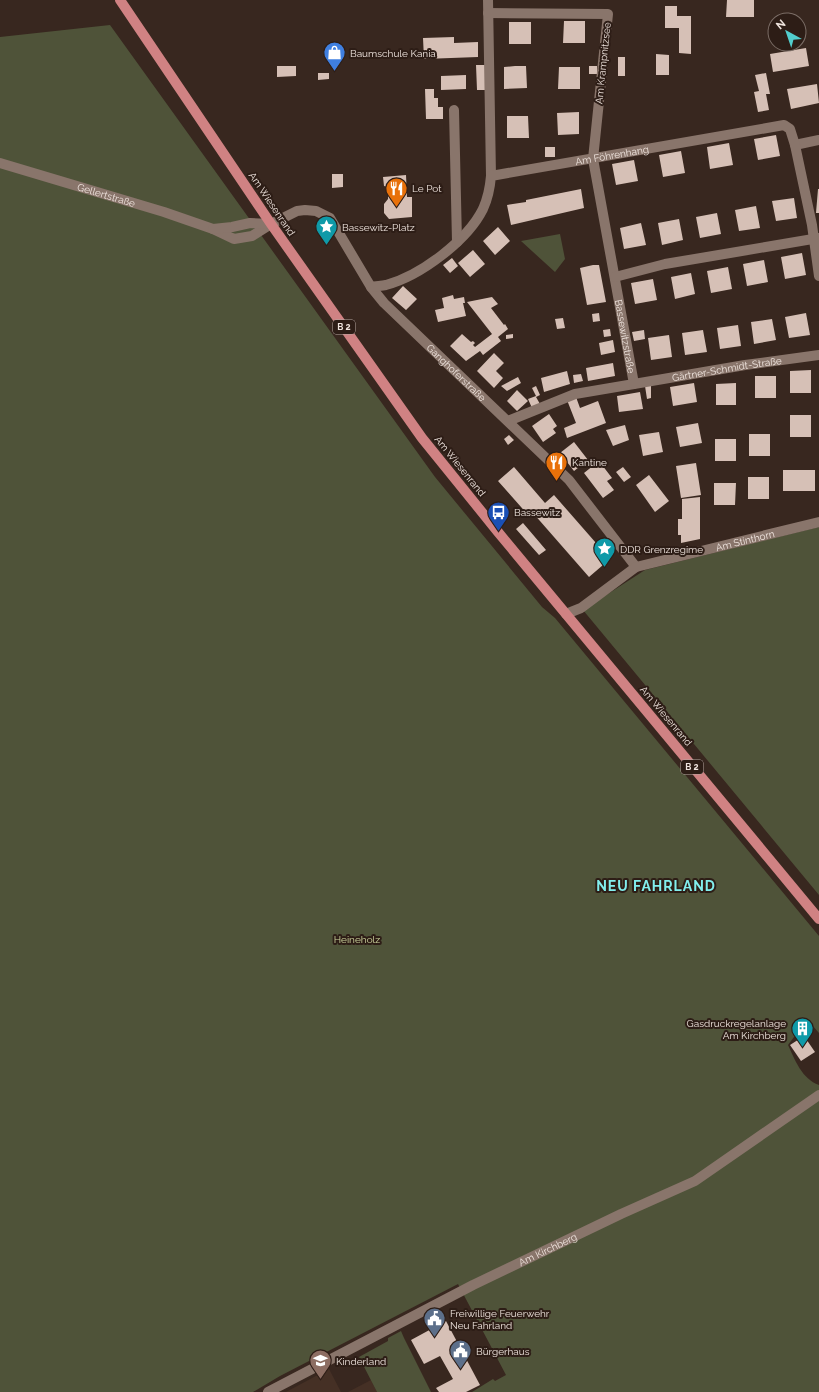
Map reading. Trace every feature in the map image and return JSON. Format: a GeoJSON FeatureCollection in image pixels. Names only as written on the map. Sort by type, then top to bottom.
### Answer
{"type":"FeatureCollection","features":[{"type":"Feature","properties":{"kind":"main road","name":"Am Wiesenrand"},"geometry":{"type":"LineString","coordinates":[[120,0],[271,224],[422,438],[819,919]]}},
{"type":"Feature","properties":{"kind":"street"},"geometry":{"type":"LineString","coordinates":[[371,287],[385,285],[415,273],[434,261],[457,242],[475,222],[489,195],[491,176],[488,0]]}},
{"type":"Feature","properties":{"kind":"street","name":"Am Krampnitzsee"},"geometry":{"type":"LineString","coordinates":[[488,13],[608,14],[593,159]]}},
{"type":"Feature","properties":{"kind":"street"},"geometry":{"type":"LineString","coordinates":[[454,110],[457,242]]}},
{"type":"Feature","properties":{"kind":"street","name":"Am Föhrenhang"},"geometry":{"type":"LineString","coordinates":[[491,176],[784,125],[790,129],[795,145],[816,239]]}},
{"type":"Feature","properties":{"kind":"street"},"geometry":{"type":"LineString","coordinates":[[795,145],[819,140]]}},
{"type":"Feature","properties":{"kind":"street","name":"Bassewitzstraße"},"geometry":{"type":"LineString","coordinates":[[508,421],[575,394],[634,384],[593,159]]}},
{"type":"Feature","properties":{"kind":"street","name":"Gellertstraße"},"geometry":{"type":"LineString","coordinates":[[0,163],[164,212],[213,229],[250,223],[271,224]]}},
{"type":"Feature","properties":{"kind":"street","name":"Ganghoferstraße"},"geometry":{"type":"LineString","coordinates":[[271,224],[297,211],[305,210],[323,213],[330,218],[338,229],[371,287],[384,303],[569,480],[636,567]]}},
{"type":"Feature","properties":{"kind":"street"},"geometry":{"type":"LineString","coordinates":[[615,277],[665,264],[816,239],[819,276]]}},
{"type":"Feature","properties":{"kind":"street","name":"Gärtner-Schmidt-Straße"},"geometry":{"type":"LineString","coordinates":[[634,384],[745,365],[819,355]]}},
{"type":"Feature","properties":{"kind":"street","name":"Am Stinthorn"},"geometry":{"type":"LineString","coordinates":[[566,614],[581,608],[636,567],[819,522]]}},
{"type":"Feature","properties":{"kind":"street","name":"Am Kirchberg"},"geometry":{"type":"LineString","coordinates":[[268,1392],[474,1285],[621,1214],[695,1181],[819,1095]]}},
{"type":"Feature","properties":{"kind":"shaded area","name":"Kinderland"},"geometry":{"type":"Polygon","coordinates":[[[329,1369],[341,1392],[286,1392],[329,1369]]]}},
{"type":"Feature","properties":{"kind":"shaded area","name":"Kinderland"},"geometry":{"type":"Polygon","coordinates":[[[371,1380],[377,1392],[348,1392],[371,1380]]]}},
{"type":"Feature","properties":{"kind":"green space","name":"Heineholz"},"geometry":{"type":"Polygon","coordinates":[[[110,25],[435,477],[542,607],[555,618],[819,936],[819,1033],[812,1025],[794,1037],[788,1045],[796,1063],[804,1074],[819,1085],[819,1392],[472,1392],[493,1379],[495,1381],[506,1375],[458,1284],[280,1376],[253,1392],[0,1392],[0,37],[110,25]]]}},
{"type":"Feature","properties":{"kind":"green space"},"geometry":{"type":"Polygon","coordinates":[[[560,234],[565,259],[555,272],[521,241],[560,234]]]}},
{"type":"Feature","properties":{"kind":"green space"},"geometry":{"type":"Polygon","coordinates":[[[819,527],[819,895],[583,610],[645,570],[819,527]]]}},
{"type":"Feature","properties":{"kind":"green space"},"geometry":{"type":"Polygon","coordinates":[[[401,1331],[431,1392],[377,1392],[359,1357],[388,1341],[388,1338],[401,1331]]]}},
{"type":"Feature","properties":{"kind":"building"},"geometry":{"type":"Polygon","coordinates":[[[727,0],[754,0],[754,17],[726,17],[727,0]]]}},
{"type":"Feature","properties":{"kind":"building"},"geometry":{"type":"Polygon","coordinates":[[[665,6],[677,6],[677,16],[691,16],[691,54],[679,53],[679,28],[665,28],[665,6]]]}},
{"type":"Feature","properties":{"kind":"building"},"geometry":{"type":"Polygon","coordinates":[[[564,21],[585,21],[585,43],[563,43],[564,21]]]}},
{"type":"Feature","properties":{"kind":"building"},"geometry":{"type":"Polygon","coordinates":[[[509,22],[531,22],[531,44],[509,44],[509,22]]]}},
{"type":"Feature","properties":{"kind":"building"},"geometry":{"type":"Polygon","coordinates":[[[454,37],[454,43],[478,42],[478,57],[424,59],[423,38],[454,37]]]}},
{"type":"Feature","properties":{"kind":"building"},"geometry":{"type":"Polygon","coordinates":[[[782,52],[807,52],[809,66],[773,72],[770,54],[782,52]]]}},
{"type":"Feature","properties":{"kind":"building"},"geometry":{"type":"Polygon","coordinates":[[[656,54],[669,55],[669,75],[656,75],[656,54]]]}},
{"type":"Feature","properties":{"kind":"building"},"geometry":{"type":"Polygon","coordinates":[[[618,57],[625,57],[625,76],[618,76],[618,57]]]}},
{"type":"Feature","properties":{"kind":"building"},"geometry":{"type":"Polygon","coordinates":[[[476,65],[485,65],[485,90],[477,90],[476,65]]]}},
{"type":"Feature","properties":{"kind":"building"},"geometry":{"type":"Polygon","coordinates":[[[277,66],[296,66],[296,76],[277,77],[277,66]]]}},
{"type":"Feature","properties":{"kind":"building"},"geometry":{"type":"Polygon","coordinates":[[[526,66],[527,88],[504,89],[504,67],[526,66]]]}},
{"type":"Feature","properties":{"kind":"building"},"geometry":{"type":"Polygon","coordinates":[[[589,66],[597,66],[597,74],[589,74],[589,66]]]}},
{"type":"Feature","properties":{"kind":"building"},"geometry":{"type":"Polygon","coordinates":[[[559,67],[580,67],[580,89],[558,89],[559,67]]]}},
{"type":"Feature","properties":{"kind":"building"},"geometry":{"type":"Polygon","coordinates":[[[318,73],[329,73],[329,79],[318,80],[318,73]]]}},
{"type":"Feature","properties":{"kind":"building"},"geometry":{"type":"Polygon","coordinates":[[[766,73],[770,94],[766,94],[769,110],[758,112],[754,92],[759,91],[755,75],[766,73]]]}},
{"type":"Feature","properties":{"kind":"building"},"geometry":{"type":"Polygon","coordinates":[[[466,75],[466,89],[441,90],[441,76],[466,75]]]}},
{"type":"Feature","properties":{"kind":"building"},"geometry":{"type":"Polygon","coordinates":[[[817,84],[819,103],[791,109],[787,89],[817,84]]]}},
{"type":"Feature","properties":{"kind":"building"},"geometry":{"type":"Polygon","coordinates":[[[425,89],[434,89],[434,98],[438,98],[438,107],[443,107],[443,119],[426,119],[425,89]]]}},
{"type":"Feature","properties":{"kind":"building"},"geometry":{"type":"Polygon","coordinates":[[[579,112],[579,134],[558,135],[557,113],[579,112]]]}},
{"type":"Feature","properties":{"kind":"building"},"geometry":{"type":"Polygon","coordinates":[[[507,116],[528,116],[529,138],[507,138],[507,116]]]}},
{"type":"Feature","properties":{"kind":"building"},"geometry":{"type":"Polygon","coordinates":[[[776,135],[780,156],[758,160],[754,139],[776,135]]]}},
{"type":"Feature","properties":{"kind":"building"},"geometry":{"type":"Polygon","coordinates":[[[729,143],[733,165],[710,169],[707,147],[729,143]]]}},
{"type":"Feature","properties":{"kind":"building"},"geometry":{"type":"Polygon","coordinates":[[[545,147],[555,147],[555,157],[545,157],[545,147]]]}},
{"type":"Feature","properties":{"kind":"building"},"geometry":{"type":"Polygon","coordinates":[[[681,151],[685,173],[663,177],[659,155],[681,151]]]}},
{"type":"Feature","properties":{"kind":"building"},"geometry":{"type":"Polygon","coordinates":[[[634,160],[638,181],[616,185],[612,164],[634,160]]]}},
{"type":"Feature","properties":{"kind":"building"},"geometry":{"type":"Polygon","coordinates":[[[332,174],[343,174],[343,187],[332,188],[332,174]]]}},
{"type":"Feature","properties":{"kind":"building"},"geometry":{"type":"Polygon","coordinates":[[[406,175],[407,197],[412,197],[412,217],[389,219],[384,213],[384,204],[388,199],[388,187],[384,186],[383,177],[406,175]]]}},
{"type":"Feature","properties":{"kind":"building"},"geometry":{"type":"Polygon","coordinates":[[[581,189],[584,208],[511,225],[507,205],[581,189]]]}},
{"type":"Feature","properties":{"kind":"building"},"geometry":{"type":"Polygon","coordinates":[[[818,189],[819,213],[816,213],[818,189]]]}},
{"type":"Feature","properties":{"kind":"building"},"geometry":{"type":"Polygon","coordinates":[[[794,198],[797,218],[776,221],[772,201],[794,198]]]}},
{"type":"Feature","properties":{"kind":"building"},"geometry":{"type":"Polygon","coordinates":[[[756,206],[760,228],[739,231],[735,210],[756,206]]]}},
{"type":"Feature","properties":{"kind":"building"},"geometry":{"type":"Polygon","coordinates":[[[717,213],[721,234],[700,238],[696,217],[717,213]]]}},
{"type":"Feature","properties":{"kind":"building"},"geometry":{"type":"Polygon","coordinates":[[[679,219],[683,240],[662,245],[658,223],[679,219]]]}},
{"type":"Feature","properties":{"kind":"building"},"geometry":{"type":"Polygon","coordinates":[[[641,223],[646,245],[624,249],[620,228],[641,223]]]}},
{"type":"Feature","properties":{"kind":"building"},"geometry":{"type":"Polygon","coordinates":[[[498,227],[510,241],[495,255],[483,241],[498,227]]]}},
{"type":"Feature","properties":{"kind":"building"},"geometry":{"type":"Polygon","coordinates":[[[473,250],[485,264],[470,277],[458,263],[473,250]]]}},
{"type":"Feature","properties":{"kind":"building"},"geometry":{"type":"Polygon","coordinates":[[[802,253],[806,275],[785,279],[781,257],[802,253]]]}},
{"type":"Feature","properties":{"kind":"building"},"geometry":{"type":"Polygon","coordinates":[[[452,258],[458,266],[450,273],[443,265],[452,258]]]}},
{"type":"Feature","properties":{"kind":"building"},"geometry":{"type":"Polygon","coordinates":[[[764,260],[768,282],[747,286],[743,264],[764,260]]]}},
{"type":"Feature","properties":{"kind":"building"},"geometry":{"type":"Polygon","coordinates":[[[599,265],[606,302],[587,305],[580,268],[599,265]]]}},
{"type":"Feature","properties":{"kind":"building"},"geometry":{"type":"Polygon","coordinates":[[[728,267],[732,289],[711,293],[707,271],[728,267]]]}},
{"type":"Feature","properties":{"kind":"building"},"geometry":{"type":"Polygon","coordinates":[[[691,273],[695,294],[675,299],[671,277],[691,273]]]}},
{"type":"Feature","properties":{"kind":"building"},"geometry":{"type":"Polygon","coordinates":[[[653,279],[657,300],[635,304],[631,283],[653,279]]]}},
{"type":"Feature","properties":{"kind":"building"},"geometry":{"type":"Polygon","coordinates":[[[403,286],[417,299],[406,310],[392,298],[403,286]]]}},
{"type":"Feature","properties":{"kind":"building"},"geometry":{"type":"Polygon","coordinates":[[[453,295],[454,299],[464,297],[465,303],[463,303],[466,316],[438,322],[435,310],[444,308],[442,298],[453,295]]]}},
{"type":"Feature","properties":{"kind":"building"},"geometry":{"type":"Polygon","coordinates":[[[492,297],[498,304],[491,308],[508,329],[498,337],[501,341],[483,355],[480,351],[466,361],[450,346],[462,334],[471,342],[473,341],[475,343],[473,345],[475,347],[492,334],[467,302],[492,297]]]}},
{"type":"Feature","properties":{"kind":"building"},"geometry":{"type":"Polygon","coordinates":[[[599,313],[600,321],[593,322],[592,314],[599,313]]]}},
{"type":"Feature","properties":{"kind":"building"},"geometry":{"type":"Polygon","coordinates":[[[806,313],[810,335],[789,338],[785,317],[806,313]]]}},
{"type":"Feature","properties":{"kind":"building"},"geometry":{"type":"Polygon","coordinates":[[[563,318],[565,328],[557,329],[555,319],[563,318]]]}},
{"type":"Feature","properties":{"kind":"building"},"geometry":{"type":"Polygon","coordinates":[[[772,319],[776,340],[754,344],[751,322],[772,319]]]}},
{"type":"Feature","properties":{"kind":"building"},"geometry":{"type":"Polygon","coordinates":[[[738,325],[741,346],[720,349],[717,328],[738,325]]]}},
{"type":"Feature","properties":{"kind":"building"},"geometry":{"type":"Polygon","coordinates":[[[610,329],[611,336],[604,337],[603,330],[610,329]]]}},
{"type":"Feature","properties":{"kind":"building"},"geometry":{"type":"Polygon","coordinates":[[[644,330],[645,339],[634,341],[632,332],[644,330]]]}},
{"type":"Feature","properties":{"kind":"building"},"geometry":{"type":"Polygon","coordinates":[[[703,330],[707,352],[685,355],[682,333],[703,330]]]}},
{"type":"Feature","properties":{"kind":"building"},"geometry":{"type":"Polygon","coordinates":[[[513,334],[513,338],[506,339],[506,335],[513,334]]]}},
{"type":"Feature","properties":{"kind":"building"},"geometry":{"type":"Polygon","coordinates":[[[669,335],[672,357],[651,360],[648,338],[669,335]]]}},
{"type":"Feature","properties":{"kind":"building"},"geometry":{"type":"Polygon","coordinates":[[[613,340],[615,352],[601,355],[599,343],[613,340]]]}},
{"type":"Feature","properties":{"kind":"building"},"geometry":{"type":"Polygon","coordinates":[[[494,353],[504,363],[496,371],[503,378],[494,388],[477,371],[494,353]]]}},
{"type":"Feature","properties":{"kind":"building"},"geometry":{"type":"Polygon","coordinates":[[[613,363],[615,376],[588,381],[586,368],[613,363]]]}},
{"type":"Feature","properties":{"kind":"building"},"geometry":{"type":"Polygon","coordinates":[[[811,370],[811,393],[790,393],[790,371],[811,370]]]}},
{"type":"Feature","properties":{"kind":"building"},"geometry":{"type":"Polygon","coordinates":[[[567,371],[570,384],[544,392],[541,378],[567,371]]]}},
{"type":"Feature","properties":{"kind":"building"},"geometry":{"type":"Polygon","coordinates":[[[581,374],[583,381],[574,383],[573,375],[581,374]]]}},
{"type":"Feature","properties":{"kind":"building"},"geometry":{"type":"Polygon","coordinates":[[[755,376],[776,376],[776,398],[755,398],[755,376]]]}},
{"type":"Feature","properties":{"kind":"building"},"geometry":{"type":"Polygon","coordinates":[[[518,377],[521,383],[507,391],[501,386],[518,377]]]}},
{"type":"Feature","properties":{"kind":"building"},"geometry":{"type":"Polygon","coordinates":[[[694,383],[697,402],[673,406],[670,387],[694,383]]]}},
{"type":"Feature","properties":{"kind":"building"},"geometry":{"type":"Polygon","coordinates":[[[736,383],[736,405],[716,405],[716,384],[736,383]]]}},
{"type":"Feature","properties":{"kind":"building"},"geometry":{"type":"Polygon","coordinates":[[[651,385],[651,398],[647,399],[645,386],[651,385]]]}},
{"type":"Feature","properties":{"kind":"building"},"geometry":{"type":"Polygon","coordinates":[[[536,386],[540,395],[536,397],[540,404],[532,408],[528,399],[536,396],[532,388],[536,386]]]}},
{"type":"Feature","properties":{"kind":"building"},"geometry":{"type":"Polygon","coordinates":[[[517,390],[528,401],[517,411],[507,401],[517,390]]]}},
{"type":"Feature","properties":{"kind":"building"},"geometry":{"type":"Polygon","coordinates":[[[640,392],[643,409],[619,412],[617,396],[640,392]]]}},
{"type":"Feature","properties":{"kind":"building"},"geometry":{"type":"Polygon","coordinates":[[[576,397],[580,408],[598,401],[606,423],[567,438],[564,428],[576,423],[567,400],[576,397]]]}},
{"type":"Feature","properties":{"kind":"building"},"geometry":{"type":"Polygon","coordinates":[[[549,414],[557,426],[553,429],[556,433],[543,442],[532,426],[549,414]]]}},
{"type":"Feature","properties":{"kind":"building"},"geometry":{"type":"Polygon","coordinates":[[[790,415],[811,415],[811,437],[790,437],[790,415]]]}},
{"type":"Feature","properties":{"kind":"building"},"geometry":{"type":"Polygon","coordinates":[[[698,423],[702,443],[680,447],[676,427],[698,423]]]}},
{"type":"Feature","properties":{"kind":"building"},"geometry":{"type":"Polygon","coordinates":[[[625,425],[629,440],[613,446],[606,430],[625,425]]]}},
{"type":"Feature","properties":{"kind":"building"},"geometry":{"type":"Polygon","coordinates":[[[659,432],[663,452],[643,456],[639,435],[659,432]]]}},
{"type":"Feature","properties":{"kind":"building"},"geometry":{"type":"Polygon","coordinates":[[[749,434],[770,434],[770,456],[749,456],[749,434]]]}},
{"type":"Feature","properties":{"kind":"building"},"geometry":{"type":"Polygon","coordinates":[[[509,435],[514,440],[508,445],[504,439],[509,435]]]}},
{"type":"Feature","properties":{"kind":"building"},"geometry":{"type":"Polygon","coordinates":[[[715,439],[736,439],[736,461],[715,461],[715,439]]]}},
{"type":"Feature","properties":{"kind":"building"},"geometry":{"type":"Polygon","coordinates":[[[574,442],[588,460],[574,471],[560,453],[574,442]]]}},
{"type":"Feature","properties":{"kind":"building"},"geometry":{"type":"Polygon","coordinates":[[[599,461],[612,478],[607,481],[614,490],[603,498],[584,473],[599,461]]]}},
{"type":"Feature","properties":{"kind":"building"},"geometry":{"type":"Polygon","coordinates":[[[696,463],[701,495],[681,498],[676,466],[696,463]]]}},
{"type":"Feature","properties":{"kind":"building"},"geometry":{"type":"Polygon","coordinates":[[[514,467],[545,503],[554,495],[610,559],[589,577],[533,513],[529,516],[498,481],[514,467]]]}},
{"type":"Feature","properties":{"kind":"building"},"geometry":{"type":"Polygon","coordinates":[[[623,467],[631,477],[624,482],[616,472],[623,467]]]}},
{"type":"Feature","properties":{"kind":"building"},"geometry":{"type":"Polygon","coordinates":[[[783,470],[815,470],[815,491],[783,491],[783,470]]]}},
{"type":"Feature","properties":{"kind":"building"},"geometry":{"type":"Polygon","coordinates":[[[649,475],[669,501],[655,512],[636,485],[649,475]]]}},
{"type":"Feature","properties":{"kind":"building"},"geometry":{"type":"Polygon","coordinates":[[[748,477],[769,477],[769,499],[748,499],[748,477]]]}},
{"type":"Feature","properties":{"kind":"building"},"geometry":{"type":"Polygon","coordinates":[[[714,483],[736,483],[735,505],[714,505],[714,483]]]}},
{"type":"Feature","properties":{"kind":"building"},"geometry":{"type":"Polygon","coordinates":[[[700,497],[700,539],[681,543],[681,535],[678,535],[678,519],[682,519],[682,499],[700,497]]]}},
{"type":"Feature","properties":{"kind":"building"},"geometry":{"type":"Polygon","coordinates":[[[523,523],[546,550],[539,555],[516,529],[523,523]]]}},
{"type":"Feature","properties":{"kind":"building","name":"Gasdruckregelanlage Am Kirchberg"},"geometry":{"type":"Polygon","coordinates":[[[804,1036],[815,1052],[801,1061],[790,1045],[804,1036]]]}},
{"type":"Feature","properties":{"kind":"building","name":"Bürgerhaus"},"geometry":{"type":"Polygon","coordinates":[[[446,1321],[480,1385],[466,1392],[439,1392],[436,1388],[453,1379],[440,1356],[424,1364],[411,1340],[446,1321]]]}},
{"type":"Feature","properties":{"kind":"place","name":"Baumschule Kania"},"geometry":{"type":"Point","coordinates":[334,72]}},
{"type":"Feature","properties":{"kind":"place","name":"Le Pot"},"geometry":{"type":"Point","coordinates":[397,208]}},
{"type":"Feature","properties":{"kind":"place","name":"Bassewitz-Platz"},"geometry":{"type":"Point","coordinates":[326,246]}},
{"type":"Feature","properties":{"kind":"place","name":"Kantine"},"geometry":{"type":"Point","coordinates":[556,482]}},
{"type":"Feature","properties":{"kind":"place","name":"Bassewitz"},"geometry":{"type":"Point","coordinates":[498,532]}},
{"type":"Feature","properties":{"kind":"place","name":"DDR Grenzregime"},"geometry":{"type":"Point","coordinates":[604,568]}},
{"type":"Feature","properties":{"kind":"place","name":"Gasdruckregelanlage Am Kirchberg"},"geometry":{"type":"Point","coordinates":[802,1048]}},
{"type":"Feature","properties":{"kind":"place","name":"Freiwillige Feuerwehr Neu Fahrland"},"geometry":{"type":"Point","coordinates":[434,1338]}},
{"type":"Feature","properties":{"kind":"place","name":"Bürgerhaus"},"geometry":{"type":"Point","coordinates":[460,1370]}},
{"type":"Feature","properties":{"kind":"place","name":"Kinderland"},"geometry":{"type":"Point","coordinates":[321,1380]}},
{"type":"Feature","properties":{"kind":"district","name":"NEU FAHRLAND"},"geometry":{"type":"Point","coordinates":[656,886]}}]}
